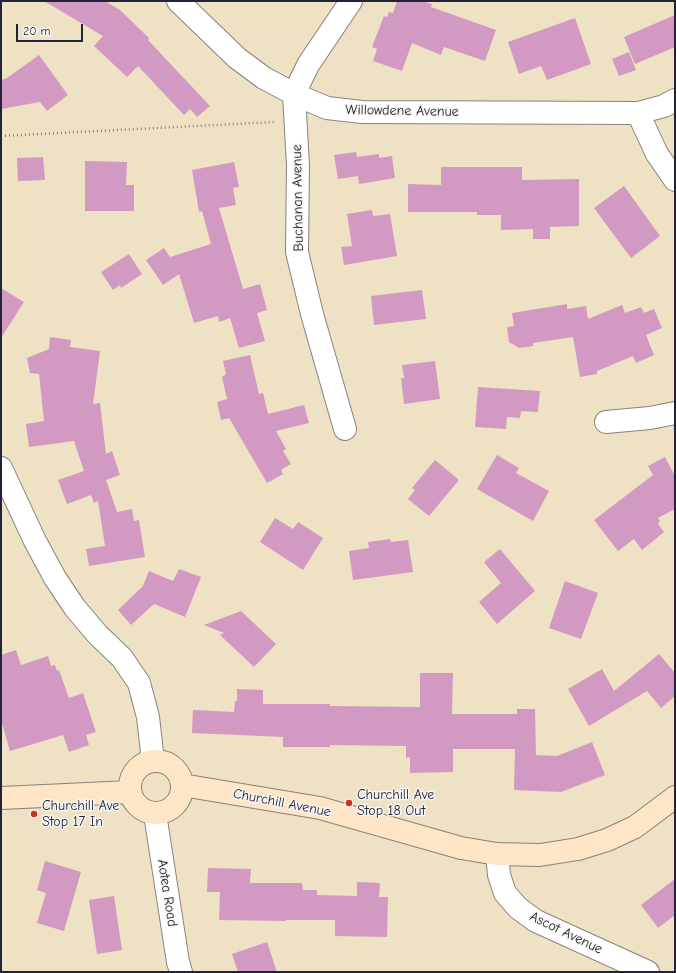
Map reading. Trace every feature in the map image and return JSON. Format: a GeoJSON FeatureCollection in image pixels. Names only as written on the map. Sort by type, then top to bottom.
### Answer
{"type":"FeatureCollection","features":[{"type":"Feature","properties":{"kind":"street","name":"Willowdene Avenue"},"geometry":{"type":"LineString","coordinates":[[178,1],[237,58],[264,78],[294,94],[327,108],[362,112],[638,113],[664,106],[675,100]]}},
{"type":"Feature","properties":{"kind":"street","name":"Buchanan Avenue"},"geometry":{"type":"LineString","coordinates":[[345,429],[312,314],[298,252],[298,166],[294,94],[308,65],[351,1]]}},
{"type":"Feature","properties":{"kind":"street"},"geometry":{"type":"LineString","coordinates":[[638,113],[657,154],[675,180]]}},
{"type":"Feature","properties":{"kind":"street"},"geometry":{"type":"LineString","coordinates":[[606,422],[650,418],[675,413]]}},
{"type":"Feature","properties":{"kind":"street"},"geometry":{"type":"LineString","coordinates":[[1,468],[54,578],[75,608],[98,635],[122,658],[139,683],[148,717],[153,761]]}},
{"type":"Feature","properties":{"kind":"street"},"geometry":{"type":"LineString","coordinates":[[153,761],[161,761],[169,764],[180,776],[182,784],[182,793],[172,808],[155,814],[146,812],[138,807],[132,800],[130,792],[130,782],[133,774],[145,763],[153,761]]}},
{"type":"Feature","properties":{"kind":"street","name":"Churchill Avenue"},"geometry":{"type":"LineString","coordinates":[[182,784],[320,808],[462,848],[497,854],[540,855],[578,849],[607,840],[635,827],[675,797]]}},
{"type":"Feature","properties":{"kind":"street"},"geometry":{"type":"LineString","coordinates":[[1,798],[130,792]]}},
{"type":"Feature","properties":{"kind":"street","name":"Aotea Road"},"geometry":{"type":"LineString","coordinates":[[155,814],[178,962],[181,972]]}},
{"type":"Feature","properties":{"kind":"street","name":"Ascot Avenue"},"geometry":{"type":"LineString","coordinates":[[497,854],[499,875],[505,893],[518,908],[536,921],[648,972]]}},
{"type":"Feature","properties":{"kind":"path"},"geometry":{"type":"LineString","coordinates":[[1,136],[295,121]]}},
{"type":"Feature","properties":{"kind":"building"},"geometry":{"type":"Polygon","coordinates":[[[44,1],[105,1],[120,10],[149,38],[148,40],[210,106],[197,117],[190,109],[184,115],[138,66],[127,77],[94,46],[103,36],[44,1]]]}},
{"type":"Feature","properties":{"kind":"building"},"geometry":{"type":"Polygon","coordinates":[[[397,1],[422,1],[432,4],[431,7],[496,30],[485,61],[444,47],[441,55],[412,43],[402,71],[373,61],[377,49],[372,47],[384,16],[387,17],[389,12],[393,13],[397,1]]]}},
{"type":"Feature","properties":{"kind":"building"},"geometry":{"type":"Polygon","coordinates":[[[675,15],[675,47],[635,64],[624,37],[675,15]]]}},
{"type":"Feature","properties":{"kind":"building"},"geometry":{"type":"Polygon","coordinates":[[[575,18],[591,64],[547,80],[541,66],[519,74],[508,42],[575,18]]]}},
{"type":"Feature","properties":{"kind":"building"},"geometry":{"type":"Polygon","coordinates":[[[629,52],[636,70],[619,76],[612,59],[629,52]]]}},
{"type":"Feature","properties":{"kind":"building"},"geometry":{"type":"Polygon","coordinates":[[[39,55],[68,95],[47,111],[40,102],[1,109],[1,80],[7,78],[39,55]]]}},
{"type":"Feature","properties":{"kind":"building"},"geometry":{"type":"Polygon","coordinates":[[[356,152],[357,157],[379,154],[379,158],[392,156],[395,178],[359,184],[358,176],[338,179],[334,155],[356,152]]]}},
{"type":"Feature","properties":{"kind":"building"},"geometry":{"type":"Polygon","coordinates":[[[43,157],[45,180],[18,181],[17,158],[43,157]]]}},
{"type":"Feature","properties":{"kind":"building"},"geometry":{"type":"Polygon","coordinates":[[[85,161],[127,162],[126,185],[134,185],[134,211],[85,211],[85,161]]]}},
{"type":"Feature","properties":{"kind":"building"},"geometry":{"type":"Polygon","coordinates":[[[234,162],[239,187],[233,188],[236,205],[219,208],[243,289],[260,284],[267,310],[257,313],[265,341],[239,348],[230,318],[219,322],[218,316],[194,323],[179,274],[163,285],[146,260],[164,248],[170,257],[211,244],[202,211],[199,212],[192,170],[234,162]]]}},
{"type":"Feature","properties":{"kind":"building"},"geometry":{"type":"Polygon","coordinates":[[[441,167],[522,167],[522,180],[579,179],[579,226],[550,227],[550,239],[533,239],[533,229],[501,230],[501,215],[477,215],[477,212],[408,212],[408,184],[441,185],[441,167]]]}},
{"type":"Feature","properties":{"kind":"building"},"geometry":{"type":"Polygon","coordinates":[[[624,186],[660,236],[631,258],[594,208],[624,186]]]}},
{"type":"Feature","properties":{"kind":"building"},"geometry":{"type":"Polygon","coordinates":[[[372,210],[373,216],[390,214],[397,256],[344,265],[341,247],[352,246],[347,214],[372,210]]]}},
{"type":"Feature","properties":{"kind":"building"},"geometry":{"type":"Polygon","coordinates":[[[129,254],[142,274],[121,288],[120,285],[113,290],[101,272],[129,254]]]}},
{"type":"Feature","properties":{"kind":"building"},"geometry":{"type":"Polygon","coordinates":[[[1,288],[24,302],[1,338],[1,288]]]}},
{"type":"Feature","properties":{"kind":"building"},"geometry":{"type":"Polygon","coordinates":[[[422,290],[426,319],[374,325],[371,296],[422,290]]]}},
{"type":"Feature","properties":{"kind":"building"},"geometry":{"type":"Polygon","coordinates":[[[567,304],[567,309],[586,306],[588,319],[622,305],[625,313],[641,307],[644,313],[654,309],[662,328],[646,335],[654,355],[636,363],[633,356],[597,371],[597,374],[580,377],[573,337],[533,343],[533,346],[519,348],[509,342],[507,327],[514,326],[512,313],[567,304]]]}},
{"type":"Feature","properties":{"kind":"building"},"geometry":{"type":"Polygon","coordinates":[[[50,337],[71,340],[70,347],[100,351],[93,404],[100,403],[106,454],[112,451],[120,475],[106,480],[117,512],[132,509],[134,521],[139,520],[145,557],[89,566],[86,549],[105,546],[98,501],[94,503],[91,495],[67,504],[58,480],[84,471],[74,441],[29,447],[26,424],[44,421],[39,374],[30,373],[27,358],[49,349],[50,337]]]}},
{"type":"Feature","properties":{"kind":"building"},"geometry":{"type":"Polygon","coordinates":[[[250,355],[259,394],[263,393],[268,414],[304,405],[309,423],[276,431],[286,449],[283,451],[291,464],[281,470],[283,474],[267,483],[229,418],[221,420],[217,402],[227,399],[222,377],[226,374],[223,361],[250,355]]]}},
{"type":"Feature","properties":{"kind":"building"},"geometry":{"type":"Polygon","coordinates":[[[435,361],[440,399],[404,404],[401,378],[404,378],[402,365],[435,361]]]}},
{"type":"Feature","properties":{"kind":"building"},"geometry":{"type":"Polygon","coordinates":[[[478,387],[540,391],[538,412],[521,411],[520,418],[507,417],[506,429],[475,427],[478,387]]]}},
{"type":"Feature","properties":{"kind":"building"},"geometry":{"type":"Polygon","coordinates":[[[497,455],[519,468],[516,473],[549,491],[533,521],[477,489],[497,455]]]}},
{"type":"Feature","properties":{"kind":"building"},"geometry":{"type":"Polygon","coordinates":[[[665,457],[675,476],[675,509],[658,518],[660,521],[658,524],[664,532],[642,550],[634,539],[618,551],[594,520],[653,475],[648,466],[665,457]]]}},
{"type":"Feature","properties":{"kind":"building"},"geometry":{"type":"Polygon","coordinates":[[[435,460],[459,480],[429,516],[408,499],[415,490],[412,488],[435,460]]]}},
{"type":"Feature","properties":{"kind":"building"},"geometry":{"type":"Polygon","coordinates":[[[275,518],[293,529],[298,522],[323,538],[303,570],[260,542],[275,518]]]}},
{"type":"Feature","properties":{"kind":"building"},"geometry":{"type":"Polygon","coordinates":[[[390,539],[391,542],[408,540],[413,572],[353,580],[349,551],[369,548],[368,542],[390,539]]]}},
{"type":"Feature","properties":{"kind":"building"},"geometry":{"type":"Polygon","coordinates":[[[500,549],[535,591],[497,624],[479,602],[501,583],[484,562],[500,549]]]}},
{"type":"Feature","properties":{"kind":"building"},"geometry":{"type":"Polygon","coordinates":[[[179,569],[201,577],[185,617],[154,604],[131,625],[118,610],[143,586],[149,571],[173,581],[179,569]]]}},
{"type":"Feature","properties":{"kind":"building"},"geometry":{"type":"Polygon","coordinates":[[[565,581],[598,593],[581,639],[549,628],[565,581]]]}},
{"type":"Feature","properties":{"kind":"building"},"geometry":{"type":"Polygon","coordinates":[[[241,611],[276,644],[254,667],[220,635],[224,633],[204,625],[241,611]]]}},
{"type":"Feature","properties":{"kind":"building"},"geometry":{"type":"Polygon","coordinates":[[[16,650],[21,665],[48,656],[51,666],[55,665],[57,671],[59,670],[69,698],[83,693],[96,732],[86,735],[89,745],[69,752],[63,735],[10,751],[1,720],[1,655],[16,650]]]}},
{"type":"Feature","properties":{"kind":"building"},"geometry":{"type":"Polygon","coordinates":[[[659,654],[675,673],[675,696],[661,708],[647,691],[589,726],[568,689],[602,669],[614,691],[659,654]]]}},
{"type":"Feature","properties":{"kind":"building"},"geometry":{"type":"Polygon","coordinates":[[[420,673],[453,673],[452,714],[517,714],[517,709],[535,709],[536,755],[557,756],[592,742],[605,775],[561,792],[514,790],[515,749],[453,749],[453,772],[410,773],[410,757],[406,758],[406,746],[330,745],[330,747],[283,747],[283,737],[192,733],[193,710],[234,712],[235,701],[237,701],[237,689],[263,690],[263,704],[330,704],[330,706],[420,707],[420,673]]]}},
{"type":"Feature","properties":{"kind":"building"},"geometry":{"type":"Polygon","coordinates":[[[45,861],[81,872],[64,931],[37,923],[46,893],[37,890],[45,861]]]}},
{"type":"Feature","properties":{"kind":"building"},"geometry":{"type":"Polygon","coordinates":[[[208,868],[251,869],[250,883],[302,883],[303,890],[317,890],[317,895],[357,896],[357,882],[380,883],[379,897],[388,897],[387,937],[335,936],[335,920],[219,920],[220,892],[207,892],[208,868]]]}},
{"type":"Feature","properties":{"kind":"building"},"geometry":{"type":"Polygon","coordinates":[[[675,879],[675,915],[658,928],[641,905],[675,879]]]}},
{"type":"Feature","properties":{"kind":"building"},"geometry":{"type":"Polygon","coordinates":[[[114,896],[122,950],[97,954],[89,900],[114,896]]]}},
{"type":"Feature","properties":{"kind":"building"},"geometry":{"type":"Polygon","coordinates":[[[267,942],[277,972],[238,972],[232,954],[267,942]]]}},
{"type":"Feature","properties":{"kind":"place","name":"Churchill Ave Stop 18 Out"},"geometry":{"type":"Point","coordinates":[349,803]}},
{"type":"Feature","properties":{"kind":"place","name":"Churchill Ave Stop 17 In"},"geometry":{"type":"Point","coordinates":[34,814]}}]}
